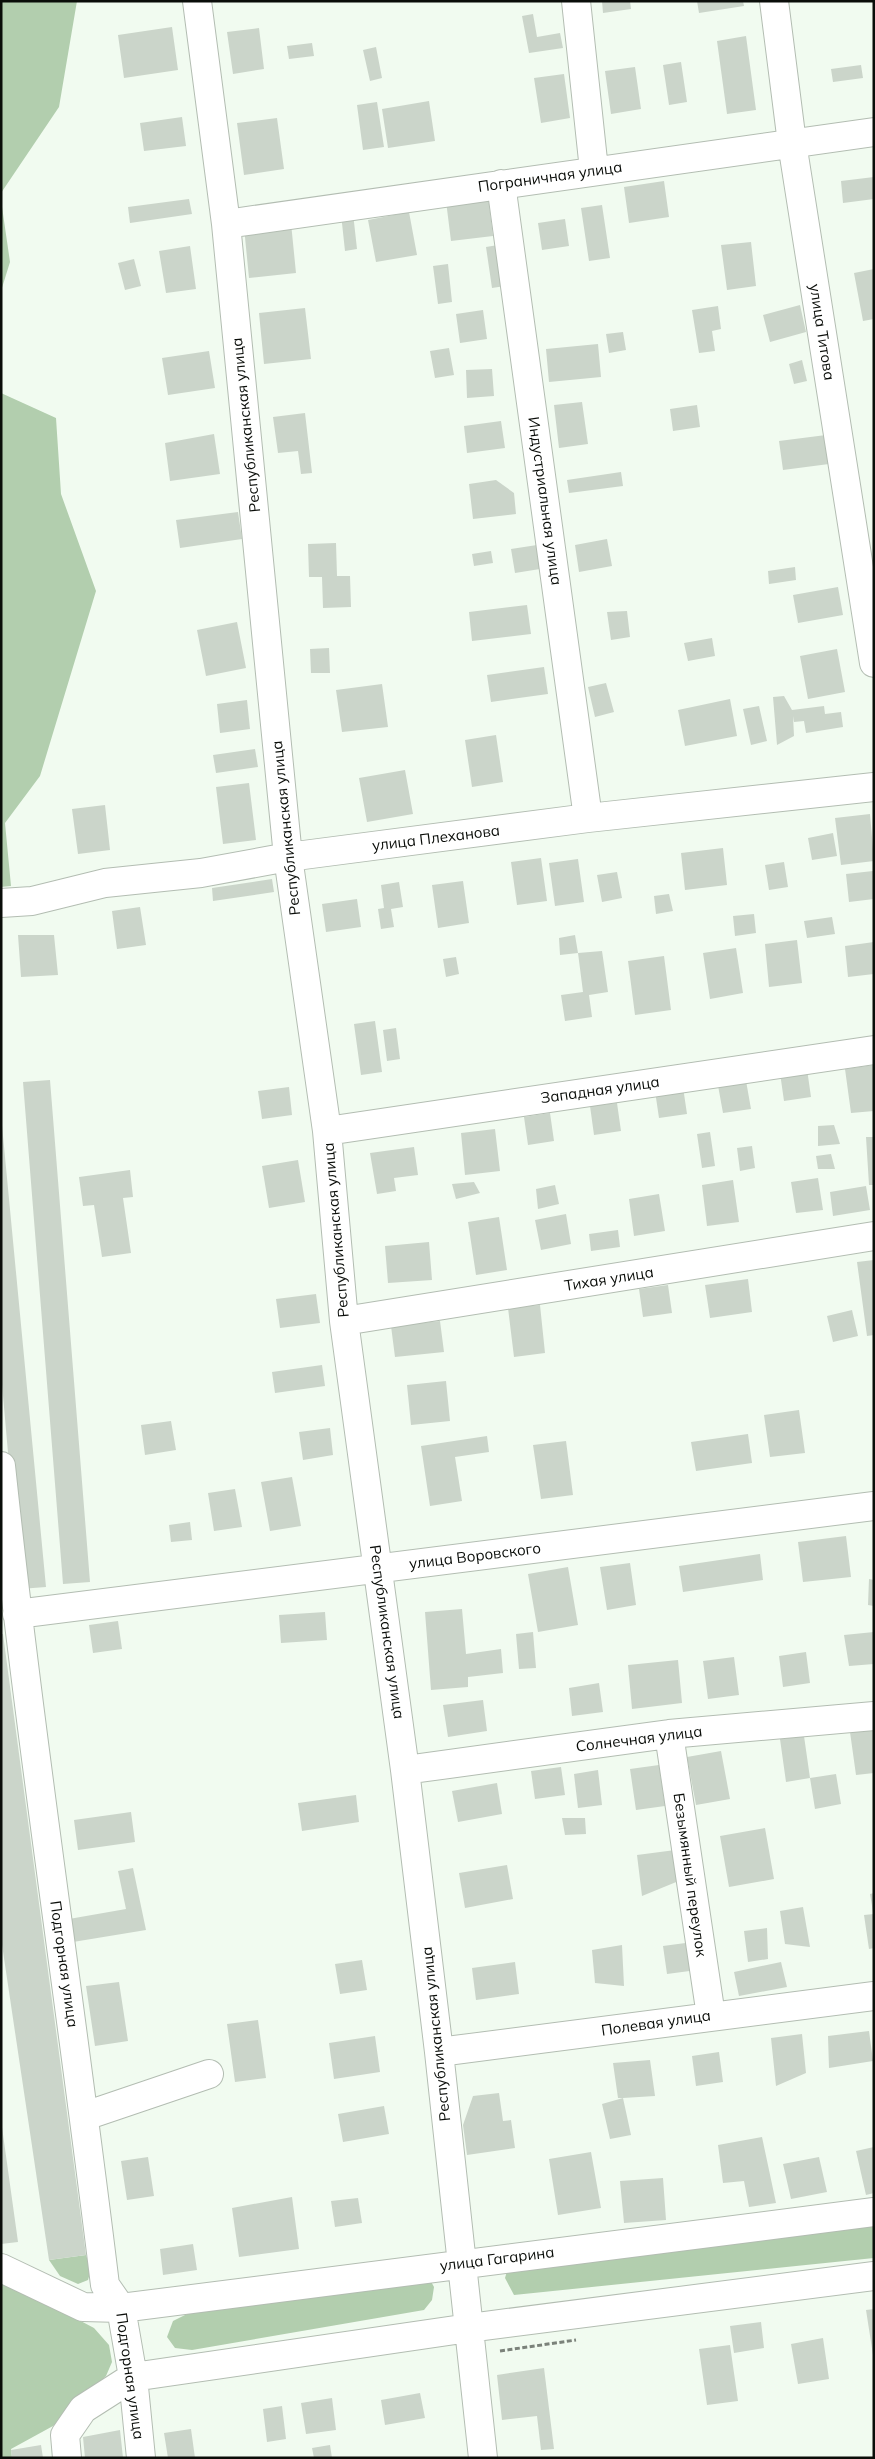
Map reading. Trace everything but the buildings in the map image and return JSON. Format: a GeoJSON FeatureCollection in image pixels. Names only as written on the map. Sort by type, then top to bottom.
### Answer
{"type":"FeatureCollection","features":[{"type":"Feature","properties":{"kind":"street","name":"Республиканская улица"},"geometry":{"type":"LineString","coordinates":[[197,1],[226,224],[288,857],[327,1131],[344,1321],[406,1770],[483,2458]]}},
{"type":"Feature","properties":{"kind":"street"},"geometry":{"type":"LineString","coordinates":[[576,1],[594,170]]}},
{"type":"Feature","properties":{"kind":"street","name":"улица Титова"},"geometry":{"type":"LineString","coordinates":[[774,1],[792,143],[874,663]]}},
{"type":"Feature","properties":{"kind":"street","name":"Пограничная улица"},"geometry":{"type":"LineString","coordinates":[[226,224],[594,170],[874,132]]}},
{"type":"Feature","properties":{"kind":"street","name":"Индустриальная улица"},"geometry":{"type":"LineString","coordinates":[[501,184],[588,818]]}},
{"type":"Feature","properties":{"kind":"street","name":"улица Плеханова"},"geometry":{"type":"LineString","coordinates":[[1,903],[32,901],[105,883],[201,873],[288,857],[588,818],[874,787]]}},
{"type":"Feature","properties":{"kind":"street","name":"Западная улица"},"geometry":{"type":"LineString","coordinates":[[327,1131],[874,1050]]}},
{"type":"Feature","properties":{"kind":"street","name":"Тихая улица"},"geometry":{"type":"LineString","coordinates":[[344,1321],[874,1236]]}},
{"type":"Feature","properties":{"kind":"street","name":"Подгорная улица"},"geometry":{"type":"LineString","coordinates":[[1,1466],[17,1614],[85,2116],[105,2285],[121,2308],[133,2377],[141,2458]]}},
{"type":"Feature","properties":{"kind":"street","name":"улица Воровского"},"geometry":{"type":"LineString","coordinates":[[17,1614],[874,1506]]}},
{"type":"Feature","properties":{"kind":"street","name":"Солнечная улица"},"geometry":{"type":"LineString","coordinates":[[406,1770],[669,1734],[874,1716]]}},
{"type":"Feature","properties":{"kind":"street","name":"Безымянный переулок"},"geometry":{"type":"LineString","coordinates":[[669,1734],[711,2016]]}},
{"type":"Feature","properties":{"kind":"street","name":"Полевая улица"},"geometry":{"type":"LineString","coordinates":[[439,2052],[874,1996]]}},
{"type":"Feature","properties":{"kind":"street"},"geometry":{"type":"LineString","coordinates":[[85,2116],[210,2074]]}},
{"type":"Feature","properties":{"kind":"street","name":"улица Гагарина"},"geometry":{"type":"LineString","coordinates":[[1,2268],[83,2307],[121,2308],[874,2212]]}},
{"type":"Feature","properties":{"kind":"street"},"geometry":{"type":"LineString","coordinates":[[67,2458],[65,2435],[83,2409],[133,2377],[469,2328],[874,2276]]}},
{"type":"Feature","properties":{"kind":"green space"},"geometry":{"type":"Polygon","coordinates":[[[1,1],[77,1],[59,107],[1,193],[1,1]]]}},
{"type":"Feature","properties":{"kind":"green space"},"geometry":{"type":"Polygon","coordinates":[[[1,200],[10,262],[1,291],[1,200]]]}},
{"type":"Feature","properties":{"kind":"green space"},"geometry":{"type":"Polygon","coordinates":[[[1,393],[56,418],[61,494],[96,591],[40,776],[5,823],[11,886],[1,887],[1,393]]]}},
{"type":"Feature","properties":{"kind":"green space"},"geometry":{"type":"Polygon","coordinates":[[[874,2222],[874,2258],[514,2295],[505,2278],[510,2261],[874,2222]]]}},
{"type":"Feature","properties":{"kind":"green space"},"geometry":{"type":"Polygon","coordinates":[[[1,2254],[39,2299],[94,2328],[109,2345],[112,2362],[106,2376],[53,2426],[11,2449],[12,2458],[1,2458],[1,2254]]]}},
{"type":"Feature","properties":{"kind":"green space"},"geometry":{"type":"Polygon","coordinates":[[[86,2255],[91,2270],[88,2280],[78,2284],[60,2276],[49,2260],[86,2255]]]}},
{"type":"Feature","properties":{"kind":"green space"},"geometry":{"type":"Polygon","coordinates":[[[428,2276],[434,2287],[432,2300],[424,2310],[192,2350],[175,2348],[167,2337],[173,2321],[189,2313],[428,2276]]]}}]}
